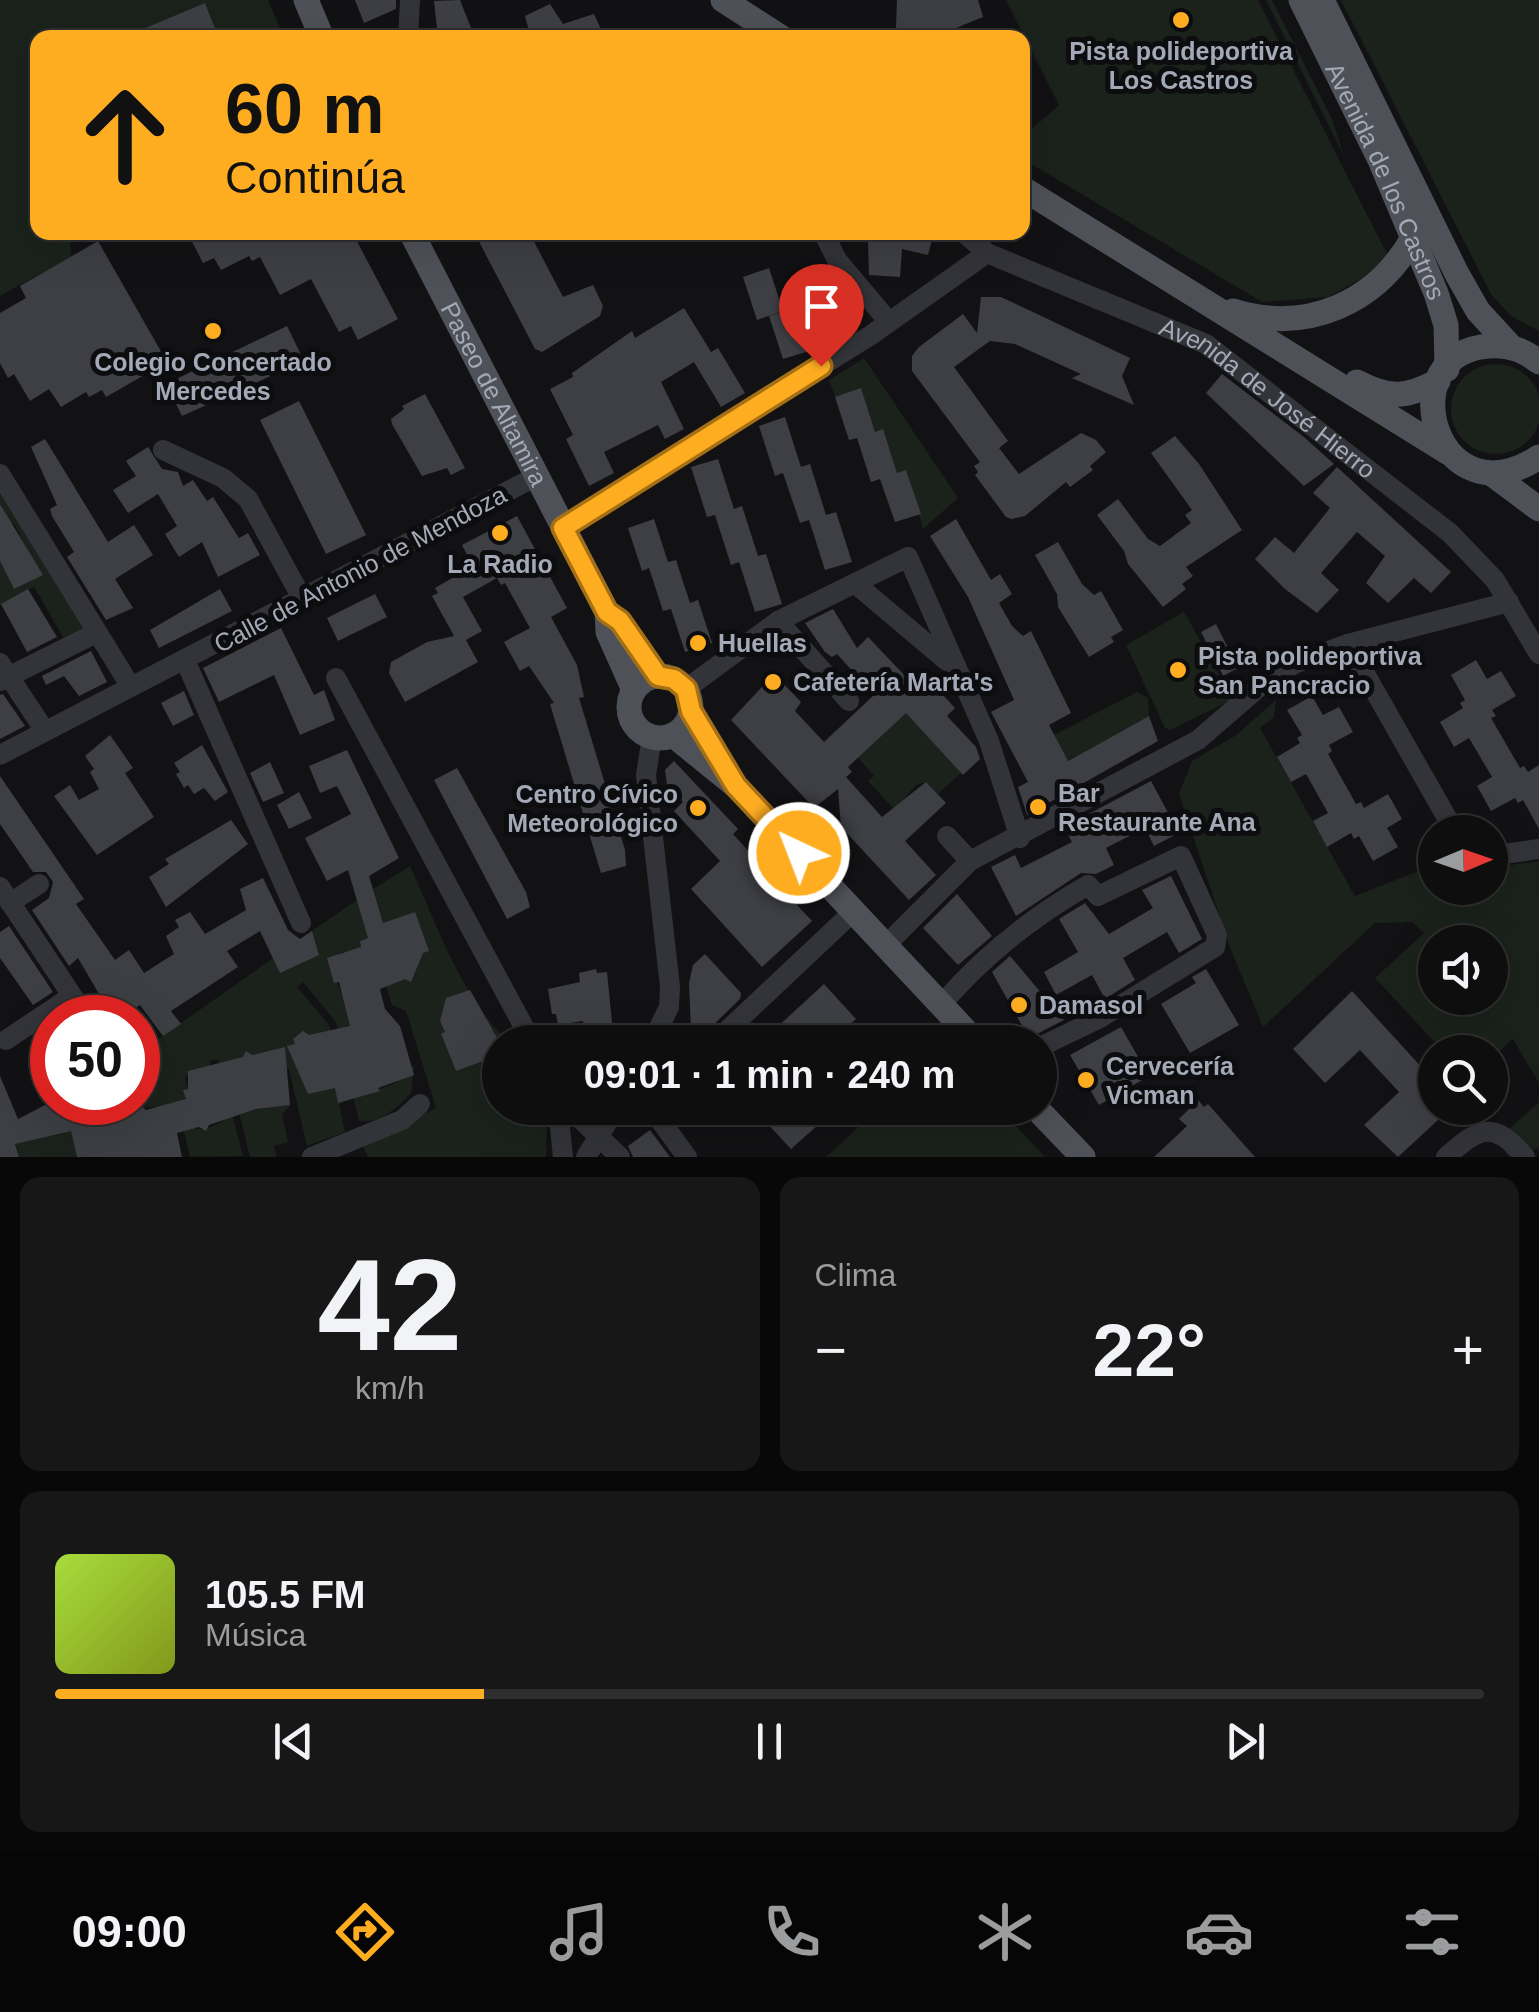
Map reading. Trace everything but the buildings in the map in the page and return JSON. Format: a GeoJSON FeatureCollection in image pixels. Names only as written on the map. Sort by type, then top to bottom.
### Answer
{"type":"FeatureCollection","features":[{"type":"Feature","properties":{"kind":"main road"},"geometry":{"type":"LineString","coordinates":[[306,0],[319,30]]}},
{"type":"Feature","properties":{"kind":"main road"},"geometry":{"type":"LineString","coordinates":[[723,0],[770,30]]}},
{"type":"Feature","properties":{"kind":"main road","name":"Avenida de los Castros"},"geometry":{"type":"LineString","coordinates":[[1301,0],[1414,236],[1446,324],[1442,375],[1431,405],[1434,430],[1448,452]]}},
{"type":"Feature","properties":{"kind":"main road","name":"Avenida de los Castros"},"geometry":{"type":"LineString","coordinates":[[1322,0],[1457,274],[1478,311],[1512,348]]}},
{"type":"Feature","properties":{"kind":"main road","name":"Avenida de José Hierro"},"geometry":{"type":"LineString","coordinates":[[1030,193],[1467,467],[1492,474]]}},
{"type":"Feature","properties":{"kind":"main road","name":"Avenida de José Hierro"},"geometry":{"type":"LineString","coordinates":[[1203,302],[1270,320],[1326,313],[1388,276],[1414,236]]}},
{"type":"Feature","properties":{"kind":"main road","name":"Paseo de Altamira"},"geometry":{"type":"LineString","coordinates":[[414,240],[607,612],[608,632],[634,690]]}},
{"type":"Feature","properties":{"kind":"main road","name":"Avenida de José Hierro"},"geometry":{"type":"LineString","coordinates":[[1306,364],[1322,364],[1384,396],[1409,396],[1475,348],[1500,344],[1512,348]]}},
{"type":"Feature","properties":{"kind":"main road"},"geometry":{"type":"LineString","coordinates":[[1512,348],[1539,362]]}},
{"type":"Feature","properties":{"kind":"main road"},"geometry":{"type":"LineString","coordinates":[[1492,474],[1517,470],[1539,457]]}},
{"type":"Feature","properties":{"kind":"main road"},"geometry":{"type":"LineString","coordinates":[[1492,474],[1539,509]]}},
{"type":"Feature","properties":{"kind":"main road","name":"Paseo de Altamira"},"geometry":{"type":"LineString","coordinates":[[607,612],[620,621],[658,676]]}},
{"type":"Feature","properties":{"kind":"main road"},"geometry":{"type":"LineString","coordinates":[[736,786],[674,679],[658,676],[634,690],[629,704],[632,718],[736,786],[960,1025]]}},
{"type":"Feature","properties":{"kind":"main road"},"geometry":{"type":"LineString","coordinates":[[662,736],[688,700]]}},
{"type":"Feature","properties":{"kind":"main road"},"geometry":{"type":"LineString","coordinates":[[1052,1125],[1083,1157]]}},
{"type":"Feature","properties":{"kind":"street"},"geometry":{"type":"LineString","coordinates":[[408,30],[410,0]]}},
{"type":"Feature","properties":{"kind":"street"},"geometry":{"type":"LineString","coordinates":[[827,240],[838,260],[890,322]]}},
{"type":"Feature","properties":{"kind":"street","name":"Avenida de José Hierro"},"geometry":{"type":"LineString","coordinates":[[973,240],[988,253],[1206,344],[1450,533],[1509,602]]}},
{"type":"Feature","properties":{"kind":"street"},"geometry":{"type":"LineString","coordinates":[[563,528],[862,341],[988,253]]}},
{"type":"Feature","properties":{"kind":"street"},"geometry":{"type":"LineString","coordinates":[[162,450],[222,478],[248,500],[304,600]]}},
{"type":"Feature","properties":{"kind":"street"},"geometry":{"type":"LineString","coordinates":[[0,474],[131,687]]}},
{"type":"Feature","properties":{"kind":"street","name":"Calle de Antonio de Mendoza"},"geometry":{"type":"LineString","coordinates":[[0,755],[535,477]]}},
{"type":"Feature","properties":{"kind":"street"},"geometry":{"type":"LineString","coordinates":[[688,700],[778,621],[836,589],[857,585],[908,557],[989,740],[1020,838]]}},
{"type":"Feature","properties":{"kind":"street"},"geometry":{"type":"LineString","coordinates":[[857,585],[912,626],[956,669]]}},
{"type":"Feature","properties":{"kind":"street"},"geometry":{"type":"LineString","coordinates":[[886,945],[970,861],[1020,838],[1198,740],[1266,680],[1296,663],[1348,644],[1509,602],[1539,654]]}},
{"type":"Feature","properties":{"kind":"street"},"geometry":{"type":"LineString","coordinates":[[912,626],[933,616]]}},
{"type":"Feature","properties":{"kind":"street"},"geometry":{"type":"LineString","coordinates":[[778,621],[849,701]]}},
{"type":"Feature","properties":{"kind":"street"},"geometry":{"type":"LineString","coordinates":[[45,731],[3,674],[96,633]]}},
{"type":"Feature","properties":{"kind":"street"},"geometry":{"type":"LineString","coordinates":[[1348,644],[1444,815]]}},
{"type":"Feature","properties":{"kind":"street","name":"Calle de Antonio de Mendoza"},"geometry":{"type":"LineString","coordinates":[[185,660],[301,923]]}},
{"type":"Feature","properties":{"kind":"street"},"geometry":{"type":"LineString","coordinates":[[336,678],[523,1025]]}},
{"type":"Feature","properties":{"kind":"street"},"geometry":{"type":"LineString","coordinates":[[660,1025],[668,1007],[670,987],[646,774],[662,736]]}},
{"type":"Feature","properties":{"kind":"street"},"geometry":{"type":"LineString","coordinates":[[946,836],[970,861]]}},
{"type":"Feature","properties":{"kind":"street"},"geometry":{"type":"LineString","coordinates":[[1508,853],[1539,849]]}},
{"type":"Feature","properties":{"kind":"street"},"geometry":{"type":"LineString","coordinates":[[942,1005],[1005,942],[1045,910],[1088,884],[1098,896],[1181,856],[1217,935],[1215,947],[1100,1018],[1057,1039]]}},
{"type":"Feature","properties":{"kind":"street"},"geometry":{"type":"LineString","coordinates":[[39,884],[5,895],[71,995]]}},
{"type":"Feature","properties":{"kind":"street"},"geometry":{"type":"LineString","coordinates":[[733,1025],[854,911]]}},
{"type":"Feature","properties":{"kind":"street"},"geometry":{"type":"LineString","coordinates":[[2,1043],[30,1024]]}},
{"type":"Feature","properties":{"kind":"street"},"geometry":{"type":"LineString","coordinates":[[312,1157],[402,1120],[420,1104]]}},
{"type":"Feature","properties":{"kind":"street"},"geometry":{"type":"LineString","coordinates":[[561,1125],[562,1157]]}},
{"type":"Feature","properties":{"kind":"street"},"geometry":{"type":"LineString","coordinates":[[578,1125],[590,1149]]}},
{"type":"Feature","properties":{"kind":"street"},"geometry":{"type":"LineString","coordinates":[[590,1149],[605,1125]]}},
{"type":"Feature","properties":{"kind":"street"},"geometry":{"type":"LineString","coordinates":[[663,1125],[687,1157]]}},
{"type":"Feature","properties":{"kind":"street"},"geometry":{"type":"LineString","coordinates":[[1446,1157],[1478,1131],[1502,1136],[1525,1157]]}},
{"type":"Feature","properties":{"kind":"street"},"geometry":{"type":"LineString","coordinates":[[562,1133],[571,1146],[620,1157]]}},
{"type":"Feature","properties":{"kind":"shaded area"},"geometry":{"type":"Polygon","coordinates":[[[0,0],[268,0],[281,30],[216,30],[205,3],[154,30],[30,30],[30,240],[51,243],[70,240],[71,257],[0,296],[0,0]]]}},
{"type":"Feature","properties":{"kind":"shaded area"},"geometry":{"type":"Polygon","coordinates":[[[1006,0],[1258,0],[1388,256],[1361,279],[1328,297],[1262,302],[1030,163],[1030,130],[1059,105],[1030,48],[1030,30],[1021,30],[1006,0]]]}},
{"type":"Feature","properties":{"kind":"shaded area"},"geometry":{"type":"Polygon","coordinates":[[[1266,0],[1272,0],[1332,119],[1344,156],[1266,0]]]}},
{"type":"Feature","properties":{"kind":"shaded area"},"geometry":{"type":"Polygon","coordinates":[[[1341,0],[1539,0],[1539,331],[1511,316],[1491,294],[1341,0]]]}},
{"type":"Feature","properties":{"kind":"shaded area"},"geometry":{"type":"Polygon","coordinates":[[[864,358],[958,498],[923,529],[907,471],[897,473],[883,430],[875,432],[861,389],[835,397],[829,380],[864,358]]]}},
{"type":"Feature","properties":{"kind":"shaded area"},"geometry":{"type":"Polygon","coordinates":[[[1479,367],[1513,367],[1528,377],[1538,392],[1538,426],[1528,441],[1513,451],[1479,451],[1464,441],[1454,426],[1454,392],[1464,377],[1479,367]]]}},
{"type":"Feature","properties":{"kind":"shaded area"},"geometry":{"type":"Polygon","coordinates":[[[0,485],[87,632],[66,642],[34,587],[0,605],[0,561],[14,589],[40,576],[14,523],[2,529],[0,521],[7,516],[0,504],[0,485]]]}},
{"type":"Feature","properties":{"kind":"shaded area","name":"Pista polideportiva San Pancracio"},"geometry":{"type":"Polygon","coordinates":[[[1184,612],[1231,695],[1229,701],[1170,730],[1165,728],[1126,645],[1184,612]]]}},
{"type":"Feature","properties":{"kind":"shaded area"},"geometry":{"type":"Polygon","coordinates":[[[898,689],[961,773],[938,794],[926,782],[916,785],[895,810],[868,781],[874,776],[856,755],[898,689]]]}},
{"type":"Feature","properties":{"kind":"shaded area"},"geometry":{"type":"Polygon","coordinates":[[[1137,692],[1148,698],[1149,716],[1067,761],[1054,735],[1137,692]]]}},
{"type":"Feature","properties":{"kind":"shaded area"},"geometry":{"type":"Polygon","coordinates":[[[1276,700],[1274,717],[1260,728],[1355,896],[1418,871],[1418,905],[1508,905],[1508,865],[1539,861],[1539,1083],[1513,1039],[1508,1044],[1508,1035],[1428,1035],[1375,978],[1418,939],[1418,1015],[1508,1015],[1508,925],[1418,928],[1412,922],[1375,923],[1263,1027],[1231,950],[1179,794],[1192,761],[1235,736],[1276,700]]]}},
{"type":"Feature","properties":{"kind":"shaded area"},"geometry":{"type":"Polygon","coordinates":[[[410,866],[463,982],[492,1025],[482,1025],[482,1030],[443,1015],[440,1020],[445,1032],[441,1035],[456,1071],[482,1062],[482,1125],[547,1125],[546,1157],[368,1157],[362,1144],[436,1108],[406,1011],[392,1005],[378,961],[365,939],[360,941],[362,950],[343,952],[328,961],[343,997],[383,1000],[384,1005],[369,1009],[356,1098],[396,1083],[414,1065],[411,1093],[388,1114],[359,1121],[336,1022],[303,982],[297,987],[329,1025],[337,1056],[294,1039],[296,1052],[343,1082],[347,1100],[339,1104],[345,1132],[307,1146],[289,1069],[282,1070],[267,1051],[243,1057],[254,1110],[289,1101],[290,1106],[282,1114],[288,1142],[274,1146],[277,1157],[250,1157],[233,1088],[226,1089],[218,1059],[210,1061],[211,1069],[185,1076],[188,1089],[184,1091],[193,1128],[203,1130],[224,1121],[220,1104],[229,1102],[243,1156],[190,1157],[178,1106],[160,1107],[160,1038],[279,954],[317,949],[312,931],[357,900],[376,902],[373,889],[410,866]]]}},
{"type":"Feature","properties":{"kind":"shaded area"},"geometry":{"type":"Polygon","coordinates":[[[1539,1102],[1539,1148],[1509,1157],[1497,1140],[1539,1102]]]}},
{"type":"Feature","properties":{"kind":"shaded area"},"geometry":{"type":"Polygon","coordinates":[[[49,1125],[106,1125],[74,1142],[77,1157],[19,1157],[14,1138],[49,1125]]]}},
{"type":"Feature","properties":{"kind":"shaded area"},"geometry":{"type":"Polygon","coordinates":[[[861,1125],[1015,1125],[1045,1157],[826,1157],[861,1125]]]}},
{"type":"Feature","properties":{"kind":"place","name":"Pista polideportiva Los Castros"},"geometry":{"type":"Point","coordinates":[1181,20]}},
{"type":"Feature","properties":{"kind":"place","name":"Colegio Concertado Mercedes"},"geometry":{"type":"Point","coordinates":[213,331]}},
{"type":"Feature","properties":{"kind":"place","name":"La Radio"},"geometry":{"type":"Point","coordinates":[500,533]}},
{"type":"Feature","properties":{"kind":"place","name":"Huellas"},"geometry":{"type":"Point","coordinates":[698,643]}},
{"type":"Feature","properties":{"kind":"place","name":"Pista polideportiva San Pancracio"},"geometry":{"type":"Point","coordinates":[1178,670]}},
{"type":"Feature","properties":{"kind":"place","name":"Cafetería Marta's"},"geometry":{"type":"Point","coordinates":[773,682]}},
{"type":"Feature","properties":{"kind":"place","name":"Bar Restaurante Ana"},"geometry":{"type":"Point","coordinates":[1038,807]}},
{"type":"Feature","properties":{"kind":"place","name":"Centro Cívico Meteorológico"},"geometry":{"type":"Point","coordinates":[698,808]}},
{"type":"Feature","properties":{"kind":"place","name":"Damasol"},"geometry":{"type":"Point","coordinates":[1019,1005]}},
{"type":"Feature","properties":{"kind":"place","name":"Cervecería Vicman"},"geometry":{"type":"Point","coordinates":[1086,1080]}},
{"type":"Feature","properties":{"kind":"route"},"geometry":{"type":"LineString","coordinates":[[799,853],[736,786],[691,711],[686,689],[674,679],[658,676],[620,621],[607,612],[563,528],[821,366]]}}]}
